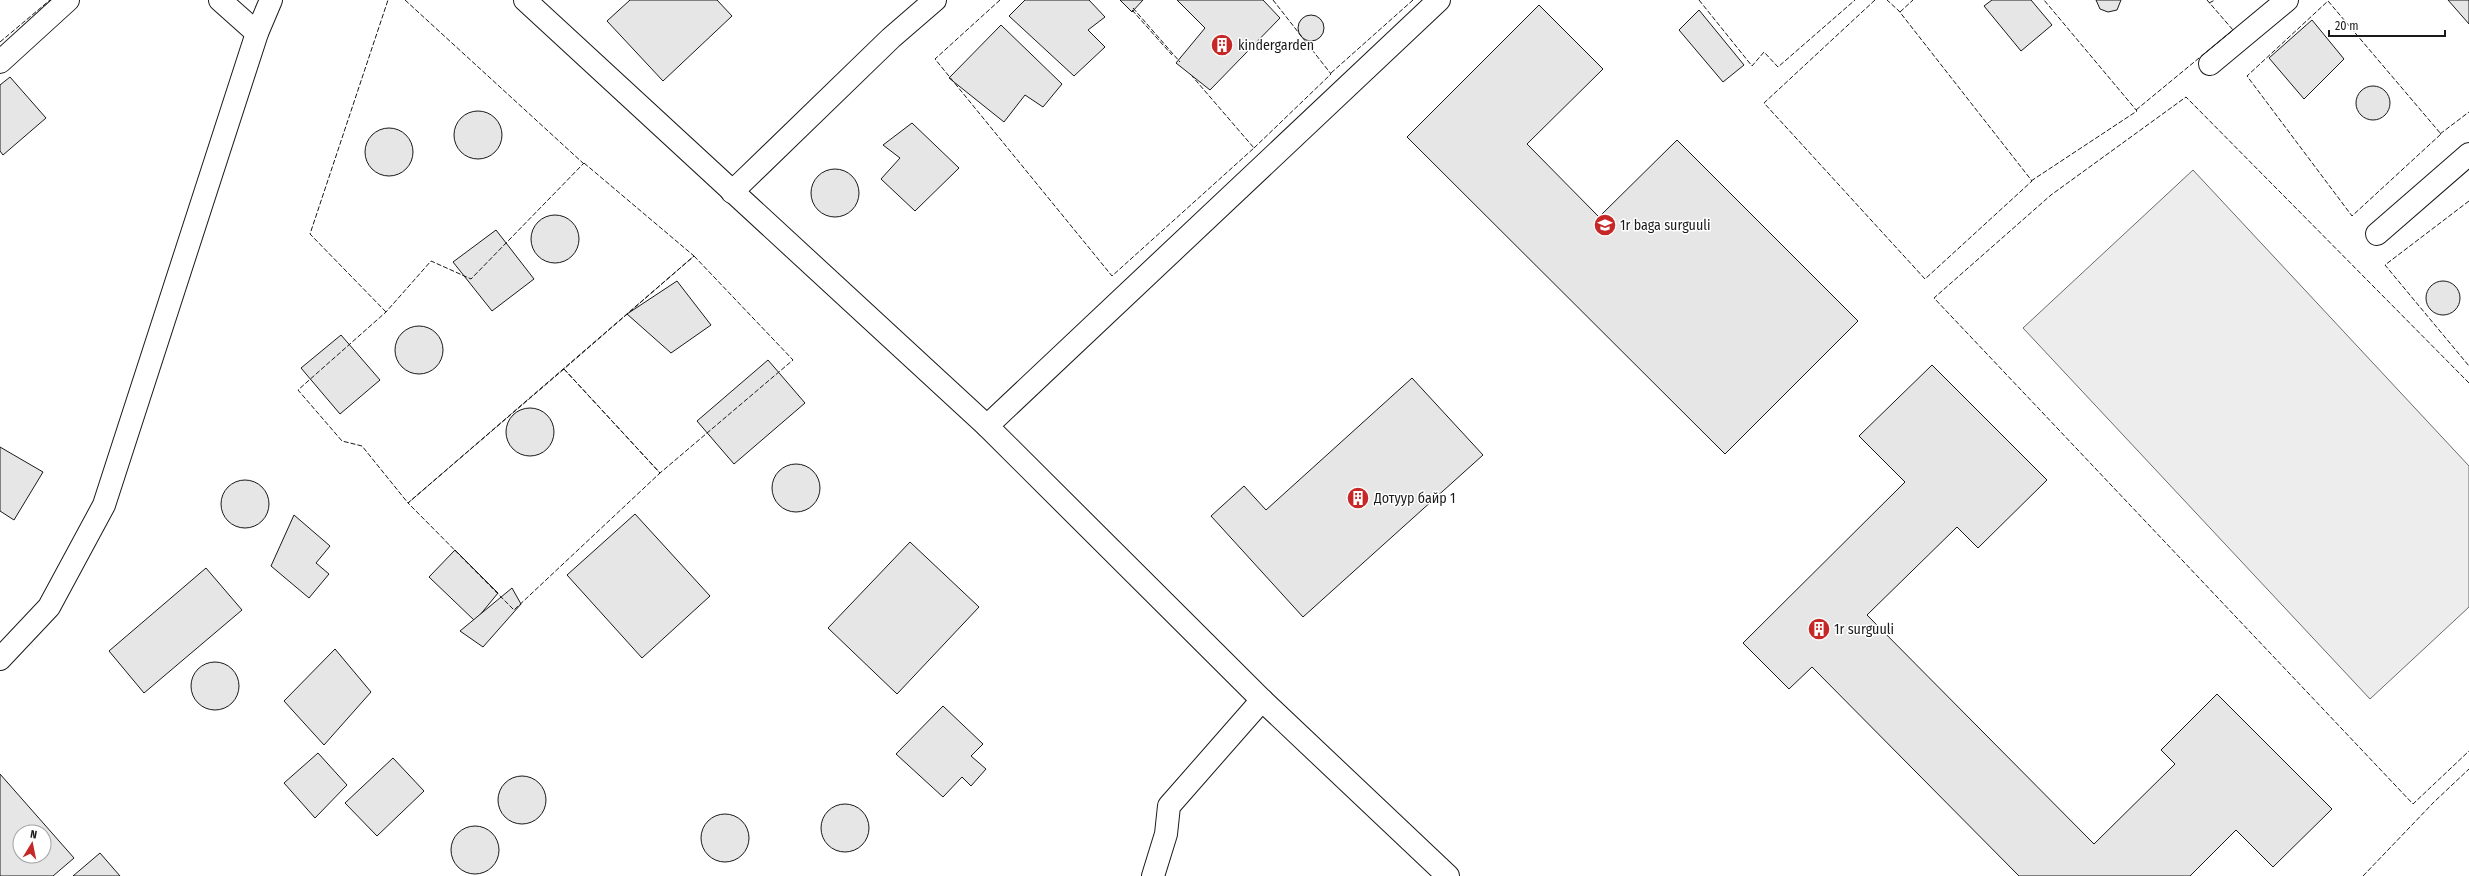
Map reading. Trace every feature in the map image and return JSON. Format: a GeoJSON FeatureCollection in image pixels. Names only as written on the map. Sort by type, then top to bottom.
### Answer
{"type":"FeatureCollection","features":[{"type":"Feature","properties":{"kind":"street"},"geometry":{"type":"LineString","coordinates":[[0,62],[68,0]]}},
{"type":"Feature","properties":{"kind":"street"},"geometry":{"type":"LineString","coordinates":[[220,0],[257,33]]}},
{"type":"Feature","properties":{"kind":"street"},"geometry":{"type":"LineString","coordinates":[[0,659],[49,607],[104,505],[257,33],[271,0]]}},
{"type":"Feature","properties":{"kind":"street"},"geometry":{"type":"LineString","coordinates":[[525,0],[987,426],[1262,700],[1448,876]]}},
{"type":"Feature","properties":{"kind":"street"},"geometry":{"type":"LineString","coordinates":[[732,192],[891,38],[935,0]]}},
{"type":"Feature","properties":{"kind":"street"},"geometry":{"type":"LineString","coordinates":[[987,426],[1439,0]]}},
{"type":"Feature","properties":{"kind":"street"},"geometry":{"type":"LineString","coordinates":[[2210,64],[2287,0]]}},
{"type":"Feature","properties":{"kind":"street"},"geometry":{"type":"LineString","coordinates":[[2377,234],[2469,154]]}},
{"type":"Feature","properties":{"kind":"street"},"geometry":{"type":"LineString","coordinates":[[1153,876],[1166,834],[1169,806],[1262,700]]}},
{"type":"Feature","properties":{"kind":"shaded area"},"geometry":{"type":"Polygon","coordinates":[[[2193,170],[2469,466],[2469,607],[2370,699],[2023,328],[2193,170]]]}},
{"type":"Feature","properties":{"kind":"building"},"geometry":{"type":"Polygon","coordinates":[[[630,0],[717,0],[732,16],[663,81],[607,21],[630,0]]]}},
{"type":"Feature","properties":{"kind":"building"},"geometry":{"type":"Polygon","coordinates":[[[1025,0],[1089,0],[1105,17],[1088,30],[1105,47],[1074,76],[1009,16],[1025,0]]]}},
{"type":"Feature","properties":{"kind":"building"},"geometry":{"type":"Polygon","coordinates":[[[1120,0],[1143,0],[1132,12],[1120,0]]]}},
{"type":"Feature","properties":{"kind":"building","name":"kindergarden"},"geometry":{"type":"Polygon","coordinates":[[[1177,0],[1263,0],[1280,18],[1210,90],[1176,63],[1205,28],[1177,0]]]}},
{"type":"Feature","properties":{"kind":"building"},"geometry":{"type":"Polygon","coordinates":[[[1992,0],[2031,0],[2052,25],[2021,51],[1984,6],[1992,0]]]}},
{"type":"Feature","properties":{"kind":"building"},"geometry":{"type":"Polygon","coordinates":[[[2096,0],[2121,0],[2117,10],[2108,12],[2100,9],[2096,0]]]}},
{"type":"Feature","properties":{"kind":"building"},"geometry":{"type":"Polygon","coordinates":[[[2448,0],[2469,0],[2469,24],[2448,0]]]}},
{"type":"Feature","properties":{"kind":"building"},"geometry":{"type":"Polygon","coordinates":[[[1539,5],[1603,69],[1527,144],[1599,217],[1677,140],[1858,321],[1725,454],[1407,137],[1539,5]]]}},
{"type":"Feature","properties":{"kind":"building"},"geometry":{"type":"Polygon","coordinates":[[[1699,10],[1744,65],[1723,82],[1679,30],[1699,10]]]}},
{"type":"Feature","properties":{"kind":"building"},"geometry":{"type":"Polygon","coordinates":[[[1311,15],[1320,19],[1324,28],[1320,37],[1311,41],[1302,37],[1298,28],[1302,19],[1311,15]]]}},
{"type":"Feature","properties":{"kind":"building"},"geometry":{"type":"Polygon","coordinates":[[[2312,20],[2344,59],[2304,99],[2269,58],[2312,20]]]}},
{"type":"Feature","properties":{"kind":"building"},"geometry":{"type":"Polygon","coordinates":[[[1001,25],[1062,84],[1043,107],[1025,95],[1004,122],[949,78],[1001,25]]]}},
{"type":"Feature","properties":{"kind":"building"},"geometry":{"type":"Polygon","coordinates":[[[10,77],[46,118],[3,155],[0,151],[0,85],[10,77]]]}},
{"type":"Feature","properties":{"kind":"building"},"geometry":{"type":"Polygon","coordinates":[[[2373,86],[2379,87],[2385,91],[2389,97],[2389,109],[2385,115],[2379,119],[2373,120],[2367,119],[2361,115],[2357,109],[2356,103],[2357,97],[2361,91],[2367,87],[2373,86]]]}},
{"type":"Feature","properties":{"kind":"building"},"geometry":{"type":"Polygon","coordinates":[[[473,111],[483,111],[495,118],[502,130],[502,140],[495,152],[483,159],[473,159],[465,155],[458,148],[454,140],[454,130],[458,122],[465,115],[473,111]]]}},
{"type":"Feature","properties":{"kind":"building"},"geometry":{"type":"Polygon","coordinates":[[[912,123],[959,168],[915,211],[881,179],[900,158],[883,145],[912,123]]]}},
{"type":"Feature","properties":{"kind":"building"},"geometry":{"type":"Polygon","coordinates":[[[389,128],[398,130],[406,135],[411,143],[413,152],[411,161],[406,169],[398,174],[389,176],[380,174],[372,169],[367,161],[365,152],[367,143],[372,135],[380,130],[389,128]]]}},
{"type":"Feature","properties":{"kind":"building"},"geometry":{"type":"Polygon","coordinates":[[[830,169],[840,169],[852,176],[859,188],[859,198],[852,210],[840,217],[830,217],[822,213],[815,206],[811,198],[811,188],[815,180],[822,173],[830,169]]]}},
{"type":"Feature","properties":{"kind":"building"},"geometry":{"type":"Polygon","coordinates":[[[550,215],[560,215],[572,222],[579,234],[579,244],[572,256],[560,263],[550,263],[542,259],[535,252],[531,244],[531,234],[535,226],[542,219],[550,215]]]}},
{"type":"Feature","properties":{"kind":"building"},"geometry":{"type":"Polygon","coordinates":[[[496,230],[534,279],[492,311],[453,262],[496,230]]]}},
{"type":"Feature","properties":{"kind":"building"},"geometry":{"type":"Polygon","coordinates":[[[677,281],[711,325],[671,353],[627,314],[677,281]]]}},
{"type":"Feature","properties":{"kind":"building"},"geometry":{"type":"Polygon","coordinates":[[[2443,281],[2455,286],[2460,298],[2455,310],[2443,315],[2431,310],[2426,298],[2431,286],[2443,281]]]}},
{"type":"Feature","properties":{"kind":"building"},"geometry":{"type":"Polygon","coordinates":[[[414,326],[424,326],[436,333],[443,345],[443,355],[436,367],[424,374],[414,374],[406,370],[399,363],[395,355],[395,345],[399,337],[406,330],[414,326]]]}},
{"type":"Feature","properties":{"kind":"building"},"geometry":{"type":"Polygon","coordinates":[[[341,335],[380,380],[340,414],[301,368],[341,335]]]}},
{"type":"Feature","properties":{"kind":"building"},"geometry":{"type":"Polygon","coordinates":[[[768,360],[805,403],[734,464],[697,421],[768,360]]]}},
{"type":"Feature","properties":{"kind":"building","name":"1r surguuli"},"geometry":{"type":"Polygon","coordinates":[[[1932,365],[2047,480],[1978,548],[1957,527],[1867,615],[2094,844],[2175,764],[2161,750],[2217,694],[2332,809],[2273,867],[2236,830],[2190,876],[2019,876],[1812,667],[1789,689],[1743,643],[1905,482],[1859,436],[1932,365]]]}},
{"type":"Feature","properties":{"kind":"building","name":"Дотуур байр 1"},"geometry":{"type":"Polygon","coordinates":[[[1412,378],[1483,455],[1303,617],[1211,516],[1244,486],[1266,510],[1412,378]]]}},
{"type":"Feature","properties":{"kind":"building"},"geometry":{"type":"Polygon","coordinates":[[[525,408],[535,408],[547,415],[554,427],[554,437],[547,449],[535,456],[525,456],[517,452],[510,445],[506,437],[506,427],[510,419],[517,412],[525,408]]]}},
{"type":"Feature","properties":{"kind":"building"},"geometry":{"type":"Polygon","coordinates":[[[0,447],[43,472],[14,520],[0,511],[0,447]]]}},
{"type":"Feature","properties":{"kind":"building"},"geometry":{"type":"Polygon","coordinates":[[[791,464],[801,464],[813,471],[820,483],[820,493],[813,505],[801,512],[791,512],[783,508],[776,501],[772,493],[772,483],[776,475],[783,468],[791,464]]]}},
{"type":"Feature","properties":{"kind":"building"},"geometry":{"type":"Polygon","coordinates":[[[240,480],[250,480],[262,487],[269,499],[269,509],[262,521],[250,528],[240,528],[232,524],[225,517],[221,509],[221,499],[225,491],[232,484],[240,480]]]}},
{"type":"Feature","properties":{"kind":"building"},"geometry":{"type":"Polygon","coordinates":[[[635,514],[710,596],[642,658],[567,575],[635,514]]]}},
{"type":"Feature","properties":{"kind":"building"},"geometry":{"type":"Polygon","coordinates":[[[294,515],[330,546],[316,563],[329,574],[309,598],[271,566],[294,515]]]}},
{"type":"Feature","properties":{"kind":"building"},"geometry":{"type":"Polygon","coordinates":[[[910,542],[979,607],[897,694],[828,628],[910,542]]]}},
{"type":"Feature","properties":{"kind":"building"},"geometry":{"type":"Polygon","coordinates":[[[455,550],[498,593],[475,621],[429,577],[455,550]]]}},
{"type":"Feature","properties":{"kind":"building"},"geometry":{"type":"Polygon","coordinates":[[[206,568],[242,610],[144,693],[109,651],[206,568]]]}},
{"type":"Feature","properties":{"kind":"building"},"geometry":{"type":"Polygon","coordinates":[[[512,588],[521,604],[483,647],[460,631],[512,588]]]}},
{"type":"Feature","properties":{"kind":"building"},"geometry":{"type":"Polygon","coordinates":[[[335,649],[371,692],[324,745],[284,701],[335,649]]]}},
{"type":"Feature","properties":{"kind":"building"},"geometry":{"type":"Polygon","coordinates":[[[210,662],[220,662],[232,669],[239,681],[239,691],[232,703],[220,710],[210,710],[202,706],[195,699],[191,691],[191,681],[195,673],[202,666],[210,662]]]}},
{"type":"Feature","properties":{"kind":"building"},"geometry":{"type":"Polygon","coordinates":[[[943,706],[983,744],[971,756],[986,769],[971,786],[962,777],[943,797],[896,754],[943,706]]]}},
{"type":"Feature","properties":{"kind":"building"},"geometry":{"type":"Polygon","coordinates":[[[318,753],[347,785],[315,818],[284,783],[318,753]]]}},
{"type":"Feature","properties":{"kind":"building"},"geometry":{"type":"Polygon","coordinates":[[[393,758],[424,791],[377,836],[345,803],[393,758]]]}},
{"type":"Feature","properties":{"kind":"building"},"geometry":{"type":"Polygon","coordinates":[[[0,774],[44,824],[12,824],[12,864],[52,864],[52,833],[74,858],[53,876],[0,876],[0,774]]]}},
{"type":"Feature","properties":{"kind":"building"},"geometry":{"type":"Polygon","coordinates":[[[517,776],[527,776],[539,783],[546,795],[546,805],[539,817],[527,824],[517,824],[509,820],[502,813],[498,805],[498,795],[502,787],[509,780],[517,776]]]}},
{"type":"Feature","properties":{"kind":"building"},"geometry":{"type":"Polygon","coordinates":[[[840,804],[850,804],[862,811],[869,823],[869,833],[862,845],[850,852],[840,852],[832,848],[825,841],[821,833],[821,823],[825,815],[832,808],[840,804]]]}},
{"type":"Feature","properties":{"kind":"building"},"geometry":{"type":"Polygon","coordinates":[[[720,814],[730,814],[742,821],[749,833],[749,843],[742,855],[730,862],[720,862],[712,858],[705,851],[701,843],[701,833],[705,825],[712,818],[720,814]]]}},
{"type":"Feature","properties":{"kind":"building"},"geometry":{"type":"Polygon","coordinates":[[[470,826],[480,826],[492,833],[499,845],[499,855],[492,867],[480,874],[470,874],[462,870],[455,863],[451,855],[451,845],[455,837],[462,830],[470,826]]]}},
{"type":"Feature","properties":{"kind":"building"},"geometry":{"type":"Polygon","coordinates":[[[100,853],[120,876],[73,876],[100,853]]]}},
{"type":"Feature","properties":{"kind":"fence"},"geometry":{"type":"LineString","coordinates":[[0,42],[50,0]]}},
{"type":"Feature","properties":{"kind":"fence"},"geometry":{"type":"LineString","coordinates":[[386,312],[310,234],[388,0]]}},
{"type":"Feature","properties":{"kind":"fence"},"geometry":{"type":"LineString","coordinates":[[405,0],[584,164]]}},
{"type":"Feature","properties":{"kind":"fence"},"geometry":{"type":"LineString","coordinates":[[1000,0],[935,59],[1112,276],[1254,148],[1192,76]]}},
{"type":"Feature","properties":{"kind":"fence"},"geometry":{"type":"LineString","coordinates":[[1254,148],[1331,74],[1273,0]]}},
{"type":"Feature","properties":{"kind":"fence"},"geometry":{"type":"LineString","coordinates":[[1331,73],[1413,0]]}},
{"type":"Feature","properties":{"kind":"fence"},"geometry":{"type":"LineString","coordinates":[[1699,0],[1752,66],[1764,52],[1778,67],[1855,0]]}},
{"type":"Feature","properties":{"kind":"fence"},"geometry":{"type":"LineString","coordinates":[[1875,0],[1764,103],[1925,279],[2032,181],[1899,11],[1887,0]]}},
{"type":"Feature","properties":{"kind":"fence"},"geometry":{"type":"LineString","coordinates":[[1900,12],[1913,0]]}},
{"type":"Feature","properties":{"kind":"fence"},"geometry":{"type":"LineString","coordinates":[[2031,181],[2137,111],[2044,0]]}},
{"type":"Feature","properties":{"kind":"fence"},"geometry":{"type":"LineString","coordinates":[[2136,110],[2233,30],[2207,0]]}},
{"type":"Feature","properties":{"kind":"fence"},"geometry":{"type":"LineString","coordinates":[[2209,3],[2215,0]]}},
{"type":"Feature","properties":{"kind":"fence"},"geometry":{"type":"LineString","coordinates":[[2328,1],[2441,134],[2352,216],[2247,76],[2328,1]]}},
{"type":"Feature","properties":{"kind":"fence"},"geometry":{"type":"LineString","coordinates":[[1133,8],[1180,62]]}},
{"type":"Feature","properties":{"kind":"fence"},"geometry":{"type":"LineString","coordinates":[[1132,10],[1172,55]]}},
{"type":"Feature","properties":{"kind":"fence"},"geometry":{"type":"LineString","coordinates":[[2469,383],[2186,97],[2051,195],[1934,298],[2413,804],[2469,751]]}},
{"type":"Feature","properties":{"kind":"fence"},"geometry":{"type":"LineString","coordinates":[[2440,134],[2469,112]]}},
{"type":"Feature","properties":{"kind":"fence"},"geometry":{"type":"LineString","coordinates":[[584,163],[694,256],[408,503],[362,446],[342,441],[298,390],[386,312],[431,261],[471,279],[584,163]]}},
{"type":"Feature","properties":{"kind":"fence"},"geometry":{"type":"LineString","coordinates":[[2469,201],[2385,265],[2469,366]]}},
{"type":"Feature","properties":{"kind":"fence"},"geometry":{"type":"LineString","coordinates":[[694,256],[793,360],[660,473],[564,369],[694,256]]}},
{"type":"Feature","properties":{"kind":"fence"},"geometry":{"type":"LineString","coordinates":[[564,369],[660,473],[514,610],[408,503],[564,369]]}},
{"type":"Feature","properties":{"kind":"fence"},"geometry":{"type":"LineString","coordinates":[[2363,876],[2434,802],[2469,769]]}},
{"type":"Feature","properties":{"kind":"place","name":"kindergarden"},"geometry":{"type":"Point","coordinates":[1222,45]}},
{"type":"Feature","properties":{"kind":"place","name":"1r baga surguuli"},"geometry":{"type":"Point","coordinates":[1605,225]}},
{"type":"Feature","properties":{"kind":"place","name":"Дотуур байр 1"},"geometry":{"type":"Point","coordinates":[1358,498]}},
{"type":"Feature","properties":{"kind":"place","name":"1r surguuli"},"geometry":{"type":"Point","coordinates":[1819,629]}}]}
